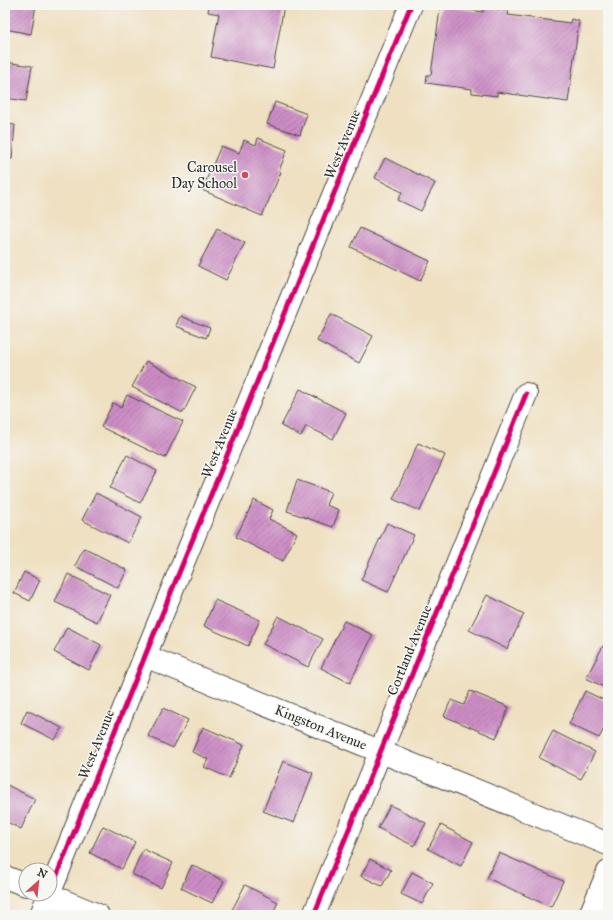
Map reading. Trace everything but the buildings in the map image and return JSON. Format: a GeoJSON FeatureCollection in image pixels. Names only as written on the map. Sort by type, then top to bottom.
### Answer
{"type":"FeatureCollection","features":[{"type":"Feature","properties":{"kind":"street","name":"West Avenue"},"geometry":{"type":"LineString","coordinates":[[58,872],[411,5]]}},
{"type":"Feature","properties":{"kind":"street","name":"Cortland Avenue"},"geometry":{"type":"LineString","coordinates":[[314,915],[526,394]]}},
{"type":"Feature","properties":{"kind":"street","name":"Kingston Avenue"},"geometry":{"type":"LineString","coordinates":[[145,656],[608,844]]}},
{"type":"Feature","properties":{"kind":"street"},"geometry":{"type":"LineString","coordinates":[[590,915],[608,872]]}},
{"type":"Feature","properties":{"kind":"street"},"geometry":{"type":"LineString","coordinates":[[5,877],[18,882]]}},
{"type":"Feature","properties":{"kind":"street"},"geometry":{"type":"LineString","coordinates":[[58,898],[98,915]]}},
{"type":"Feature","properties":{"kind":"street","name":"West Avenue"},"geometry":{"type":"LineString","coordinates":[[41,915],[46,902]]}},
{"type":"Feature","properties":{"kind":"cycle path"},"geometry":{"type":"LineString","coordinates":[[58,872],[411,5]]}},
{"type":"Feature","properties":{"kind":"cycle path"},"geometry":{"type":"LineString","coordinates":[[314,915],[526,394]]}},
{"type":"Feature","properties":{"kind":"place","name":"Carousel Day School"},"geometry":{"type":"Point","coordinates":[245,175]}}]}
